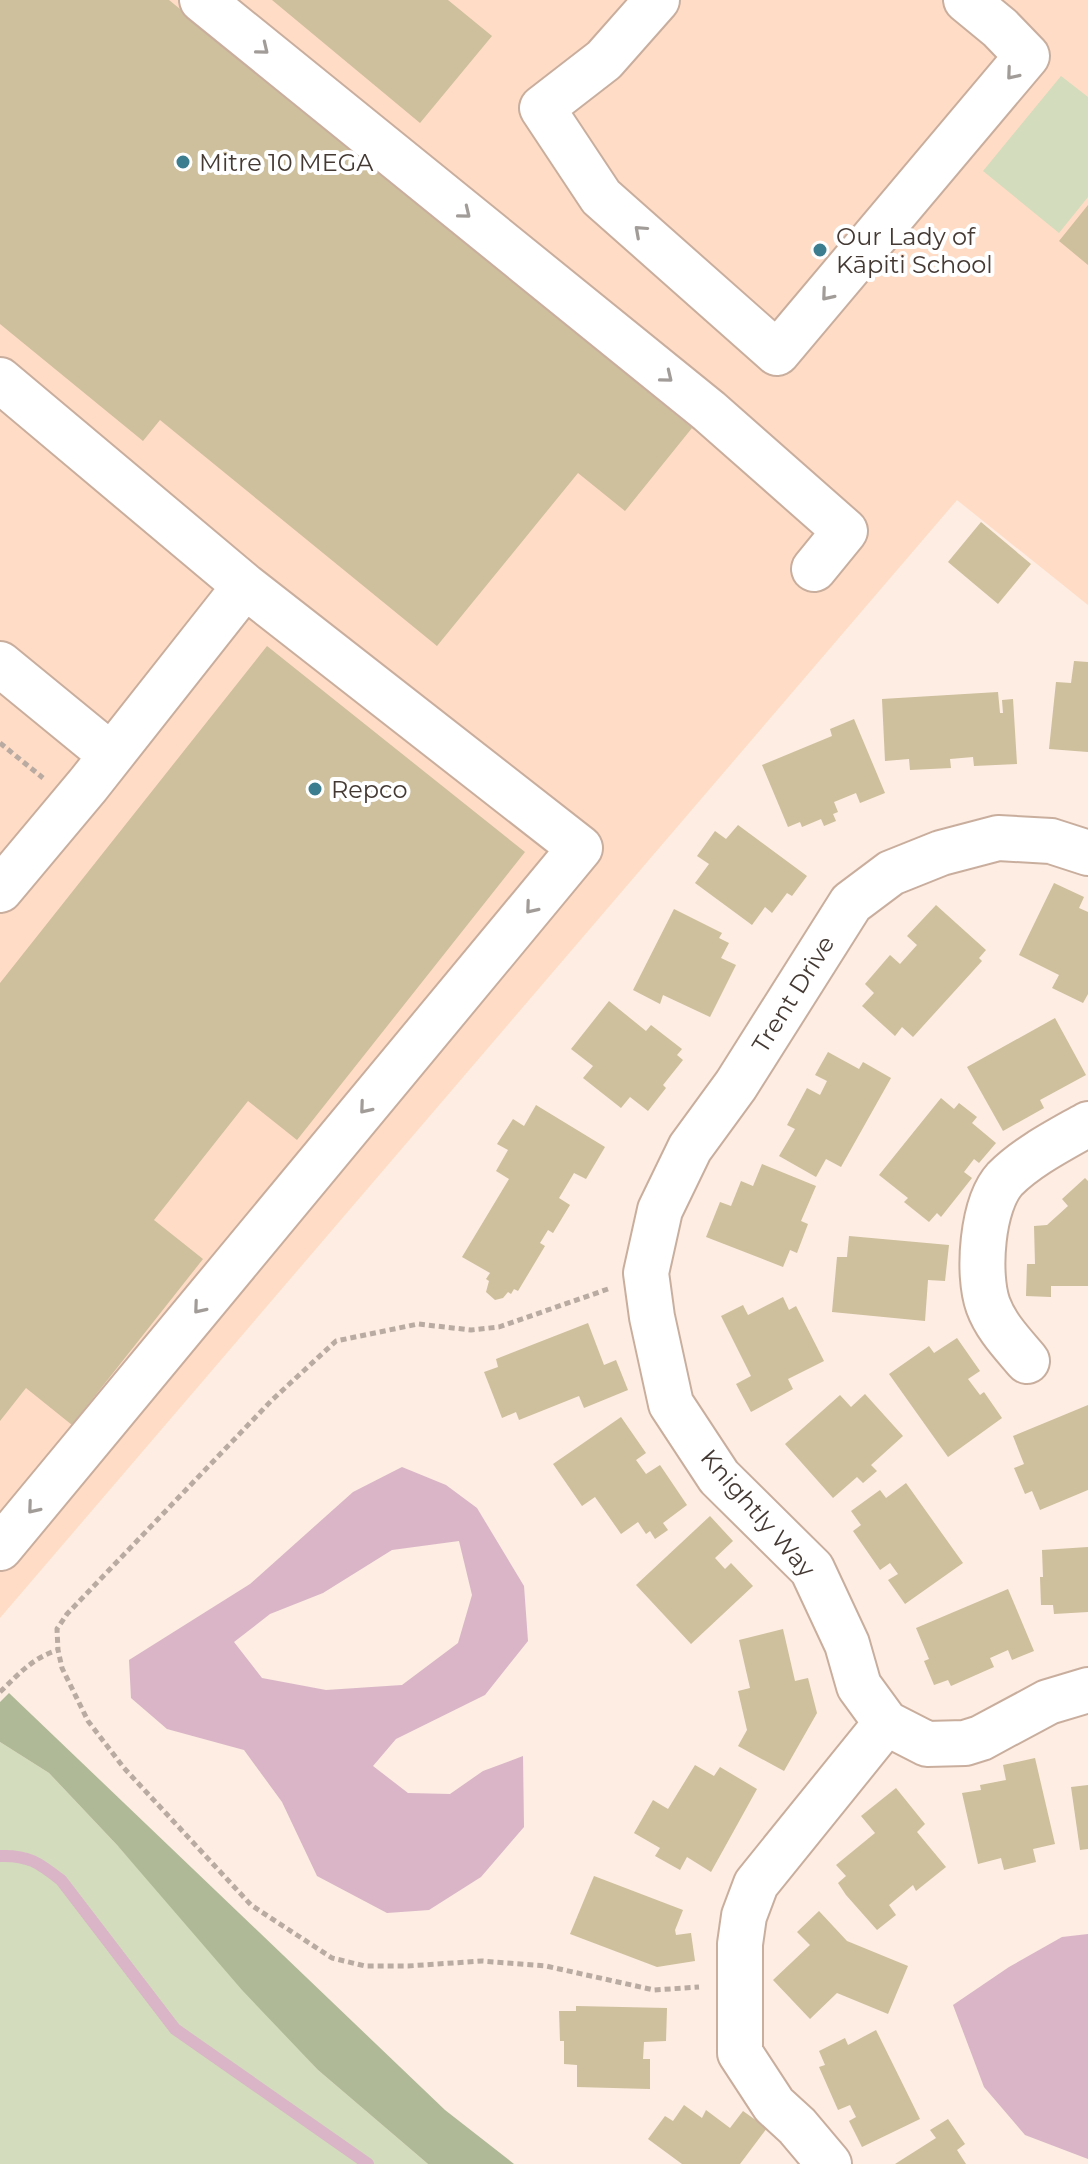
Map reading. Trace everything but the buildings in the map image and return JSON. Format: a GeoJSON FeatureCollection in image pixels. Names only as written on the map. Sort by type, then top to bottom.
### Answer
{"type":"FeatureCollection","features":[{"type":"Feature","properties":{"kind":"street"},"geometry":{"type":"LineString","coordinates":[[202,0],[709,411],[845,531],[814,569]]}},
{"type":"Feature","properties":{"kind":"street"},"geometry":{"type":"LineString","coordinates":[[657,0],[604,60],[542,108],[601,197],[777,353],[1027,56],[966,0]]}},
{"type":"Feature","properties":{"kind":"street"},"geometry":{"type":"LineString","coordinates":[[0,380],[245,586],[580,848],[0,1548]]}},
{"type":"Feature","properties":{"kind":"street"},"geometry":{"type":"LineString","coordinates":[[0,890],[245,586]]}},
{"type":"Feature","properties":{"kind":"street"},"geometry":{"type":"LineString","coordinates":[[0,664],[111,755]]}},
{"type":"Feature","properties":{"kind":"street","name":"Trent Drive"},"geometry":{"type":"LineString","coordinates":[[652,1317],[646,1273],[660,1210],[690,1148],[736,1085],[851,903],[891,873],[941,853],[998,838],[1051,841],[1088,853]]}},
{"type":"Feature","properties":{"kind":"street"},"geometry":{"type":"LineString","coordinates":[[1027,1361],[999,1326],[988,1303],[983,1278],[984,1225],[1003,1182],[1030,1158],[1088,1124]]}},
{"type":"Feature","properties":{"kind":"street","name":"Knightly Way"},"geometry":{"type":"LineString","coordinates":[[652,1317],[671,1404],[719,1477],[812,1569],[847,1644],[859,1686],[886,1723],[927,1744],[965,1743],[981,1738],[1048,1702],[1088,1690]]}},
{"type":"Feature","properties":{"kind":"street"},"geometry":{"type":"LineString","coordinates":[[829,2164],[797,2126],[774,2105],[740,2053],[738,1983],[744,1916],[756,1884],[886,1723]]}},
{"type":"Feature","properties":{"kind":"path"},"geometry":{"type":"LineString","coordinates":[[0,743],[73,803]]}},
{"type":"Feature","properties":{"kind":"path"},"geometry":{"type":"LineString","coordinates":[[646,1273],[555,1309],[499,1327],[471,1330],[418,1324],[336,1341],[272,1400],[67,1614],[57,1629],[58,1650],[62,1668],[88,1721],[124,1768],[251,1905],[332,1958],[365,1966],[482,1961],[546,1966],[654,1990],[738,1983]]}},
{"type":"Feature","properties":{"kind":"path"},"geometry":{"type":"LineString","coordinates":[[0,1692],[41,1655],[58,1650]]}},
{"type":"Feature","properties":{"kind":"shaded area"},"geometry":{"type":"Polygon","coordinates":[[[0,0],[1088,0],[1088,605],[957,500],[0,1618],[0,0]]]}},
{"type":"Feature","properties":{"kind":"shaded area"},"geometry":{"type":"Polygon","coordinates":[[[402,1467],[446,1485],[477,1508],[524,1586],[528,1641],[485,1695],[396,1739],[373,1766],[408,1793],[450,1794],[483,1771],[523,1756],[524,1827],[481,1877],[429,1910],[387,1913],[317,1876],[282,1802],[244,1750],[167,1729],[131,1698],[129,1660],[250,1584],[353,1492],[402,1467]],[[459,1541],[392,1550],[323,1593],[270,1614],[234,1642],[262,1678],[326,1690],[402,1685],[458,1643],[472,1595],[459,1541]]]}},
{"type":"Feature","properties":{"kind":"shaded area"},"geometry":{"type":"Polygon","coordinates":[[[1088,1934],[1088,2159],[1025,2135],[984,2087],[953,2005],[1009,1967],[1062,1937],[1088,1934]]]}},
{"type":"Feature","properties":{"kind":"green space"},"geometry":{"type":"Polygon","coordinates":[[[1061,76],[1088,97],[1088,197],[1059,233],[983,171],[1061,76]]]}},
{"type":"Feature","properties":{"kind":"green space"},"geometry":{"type":"Polygon","coordinates":[[[9,1693],[445,2110],[514,2164],[428,2164],[318,2070],[242,1990],[117,1845],[49,1773],[0,1742],[0,1702],[9,1693]]]}},
{"type":"Feature","properties":{"kind":"green space"},"geometry":{"type":"Polygon","coordinates":[[[0,1742],[49,1773],[318,2070],[428,2164],[0,2164],[0,1742]]]}},
{"type":"Feature","properties":{"kind":"waterway"},"geometry":{"type":"LineString","coordinates":[[0,1856],[33,1861],[61,1880],[175,2029],[368,2164]]}},
{"type":"Feature","properties":{"kind":"place","name":"Mitre 10 MEGA"},"geometry":{"type":"Point","coordinates":[183,162]}},
{"type":"Feature","properties":{"kind":"place","name":"Our Lady of Kāpiti School"},"geometry":{"type":"Point","coordinates":[820,250]}},
{"type":"Feature","properties":{"kind":"place","name":"Repco"},"geometry":{"type":"Point","coordinates":[315,789]}}]}
